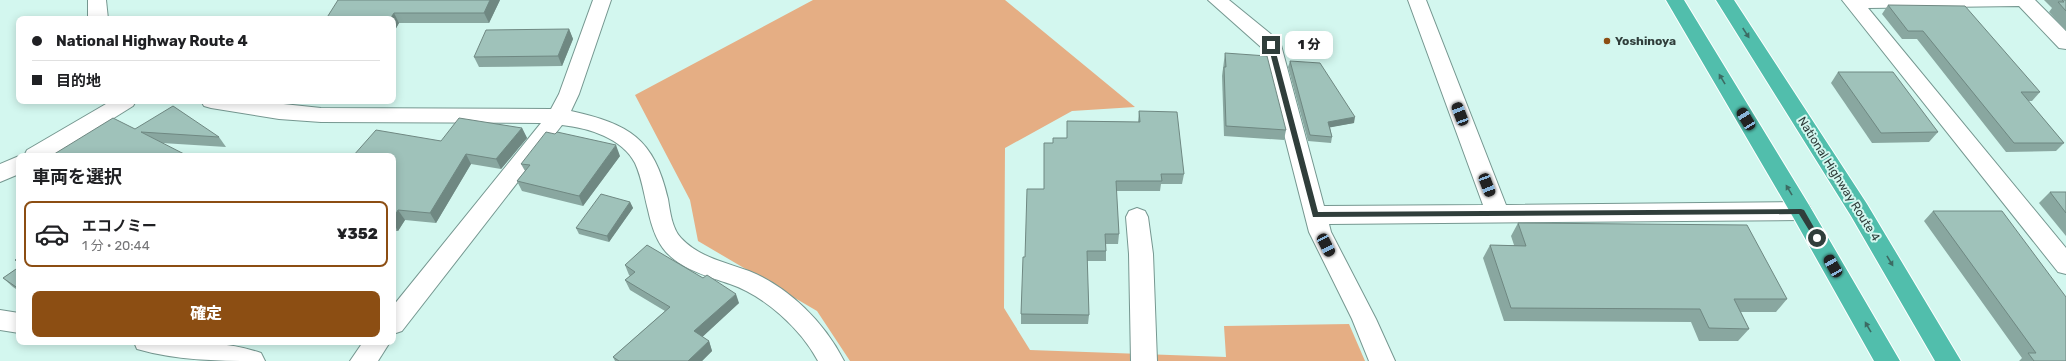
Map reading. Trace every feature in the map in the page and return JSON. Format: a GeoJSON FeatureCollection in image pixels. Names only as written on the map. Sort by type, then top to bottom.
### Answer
{"type":"FeatureCollection","features":[{"type":"Feature","properties":{"kind":"highway"},"geometry":{"type":"LineString","coordinates":[[1675,0],[1801,211],[1887,361]]}},
{"type":"Feature","properties":{"kind":"highway","name":"National Highway Route 4"},"geometry":{"type":"LineString","coordinates":[[1725,0],[1859,210],[1948,361]]}},
{"type":"Feature","properties":{"kind":"street"},"geometry":{"type":"LineString","coordinates":[[97,0],[98,16]]}},
{"type":"Feature","properties":{"kind":"street"},"geometry":{"type":"LineString","coordinates":[[396,320],[557,117],[569,94],[602,0]]}},
{"type":"Feature","properties":{"kind":"street"},"geometry":{"type":"LineString","coordinates":[[1217,0],[1234,12],[1271,45],[1320,232],[1364,319],[1382,361]]}},
{"type":"Feature","properties":{"kind":"street"},"geometry":{"type":"LineString","coordinates":[[1417,0],[1498,214]]}},
{"type":"Feature","properties":{"kind":"street"},"geometry":{"type":"LineString","coordinates":[[1852,1],[2024,0],[2066,43]]}},
{"type":"Feature","properties":{"kind":"street"},"geometry":{"type":"LineString","coordinates":[[1852,1],[2066,266]]}},
{"type":"Feature","properties":{"kind":"street"},"geometry":{"type":"LineString","coordinates":[[41,153],[121,104]]}},
{"type":"Feature","properties":{"kind":"street"},"geometry":{"type":"LineString","coordinates":[[229,104],[320,115],[557,117],[600,126],[630,142],[642,156],[653,177],[663,221],[672,243],[696,262],[747,280],[782,303],[805,325],[828,353],[831,361]]}},
{"type":"Feature","properties":{"kind":"street"},"geometry":{"type":"LineString","coordinates":[[0,174],[16,166]]}},
{"type":"Feature","properties":{"kind":"street"},"geometry":{"type":"LineString","coordinates":[[1315,215],[1801,211]]}},
{"type":"Feature","properties":{"kind":"street"},"geometry":{"type":"LineString","coordinates":[[1137,217],[1141,254],[1144,361]]}},
{"type":"Feature","properties":{"kind":"street"},"geometry":{"type":"LineString","coordinates":[[0,320],[16,323]]}},
{"type":"Feature","properties":{"kind":"street"},"geometry":{"type":"LineString","coordinates":[[163,345],[252,361]]}},
{"type":"Feature","properties":{"kind":"street"},"geometry":{"type":"LineString","coordinates":[[363,361],[376,345]]}},
{"type":"Feature","properties":{"kind":"shaded area"},"geometry":{"type":"Polygon","coordinates":[[[813,0],[1005,0],[1135,107],[1072,111],[1005,148],[1004,308],[1030,350],[1226,357],[1224,326],[1349,324],[1365,361],[850,361],[817,311],[698,241],[690,200],[635,95],[813,0]]]}},
{"type":"Feature","properties":{"kind":"building"},"geometry":{"type":"Polygon","coordinates":[[[338,0],[490,0],[484,13],[394,13],[392,16],[328,16],[338,0]]]}},
{"type":"Feature","properties":{"kind":"building"},"geometry":{"type":"Polygon","coordinates":[[[2062,0],[2066,0],[2066,11],[2058,2],[2064,2],[2062,0]]]}},
{"type":"Feature","properties":{"kind":"building"},"geometry":{"type":"Polygon","coordinates":[[[1888,5],[1965,6],[2040,92],[2021,92],[2064,143],[2014,143],[1923,31],[1908,31],[1888,5]]]}},
{"type":"Feature","properties":{"kind":"building"},"geometry":{"type":"Polygon","coordinates":[[[569,29],[558,56],[474,57],[486,30],[569,29]]]}},
{"type":"Feature","properties":{"kind":"building"},"geometry":{"type":"Polygon","coordinates":[[[1225,53],[1267,56],[1286,130],[1226,126],[1225,53]]]}},
{"type":"Feature","properties":{"kind":"building"},"geometry":{"type":"Polygon","coordinates":[[[1290,61],[1320,63],[1355,117],[1328,122],[1332,137],[1310,135],[1290,61]]]}},
{"type":"Feature","properties":{"kind":"building"},"geometry":{"type":"Polygon","coordinates":[[[1838,72],[1893,72],[1938,132],[1881,133],[1838,72]]]}},
{"type":"Feature","properties":{"kind":"building"},"geometry":{"type":"Polygon","coordinates":[[[173,106],[219,137],[141,132],[182,153],[56,153],[113,118],[135,129],[173,106]]]}},
{"type":"Feature","properties":{"kind":"building"},"geometry":{"type":"Polygon","coordinates":[[[1139,111],[1177,112],[1184,174],[1161,174],[1162,181],[1116,181],[1119,234],[1105,234],[1106,251],[1087,251],[1089,315],[1021,314],[1023,257],[1025,257],[1027,189],[1044,189],[1044,143],[1053,143],[1053,138],[1067,138],[1067,121],[1140,122],[1139,111]]]}},
{"type":"Feature","properties":{"kind":"building"},"geometry":{"type":"Polygon","coordinates":[[[459,118],[522,128],[496,159],[466,154],[430,213],[398,210],[396,214],[396,153],[356,153],[376,130],[441,141],[459,118]]]}},
{"type":"Feature","properties":{"kind":"building"},"geometry":{"type":"Polygon","coordinates":[[[546,132],[555,134],[557,132],[616,145],[579,196],[517,181],[530,165],[521,164],[546,132]]]}},
{"type":"Feature","properties":{"kind":"building"},"geometry":{"type":"Polygon","coordinates":[[[2050,192],[2066,192],[2066,213],[2050,192]]]}},
{"type":"Feature","properties":{"kind":"building"},"geometry":{"type":"Polygon","coordinates":[[[601,194],[630,202],[607,236],[576,228],[601,194]]]}},
{"type":"Feature","properties":{"kind":"building"},"geometry":{"type":"Polygon","coordinates":[[[1933,211],[2002,211],[2066,297],[2066,361],[2034,361],[2028,353],[2036,353],[1933,211]]]}},
{"type":"Feature","properties":{"kind":"building"},"geometry":{"type":"Polygon","coordinates":[[[1518,223],[1747,225],[1787,299],[1734,299],[1749,329],[1709,328],[1700,309],[1511,308],[1490,245],[1526,246],[1518,223]]]}},
{"type":"Feature","properties":{"kind":"building"},"geometry":{"type":"Polygon","coordinates":[[[647,245],[703,278],[707,275],[736,294],[694,331],[709,341],[688,361],[619,361],[613,357],[670,307],[625,280],[635,272],[625,265],[647,245]]]}},
{"type":"Feature","properties":{"kind":"building"},"geometry":{"type":"Polygon","coordinates":[[[16,269],[16,287],[3,278],[16,269]]]}},
{"type":"Feature","properties":{"kind":"place","name":"Yoshinoya"},"geometry":{"type":"Point","coordinates":[1607,41]}},
{"type":"Feature","properties":{"kind":"route"},"geometry":{"type":"LineString","coordinates":[[1271,45],[1296,148],[1315,215],[1801,211],[1817,238]]}}]}
